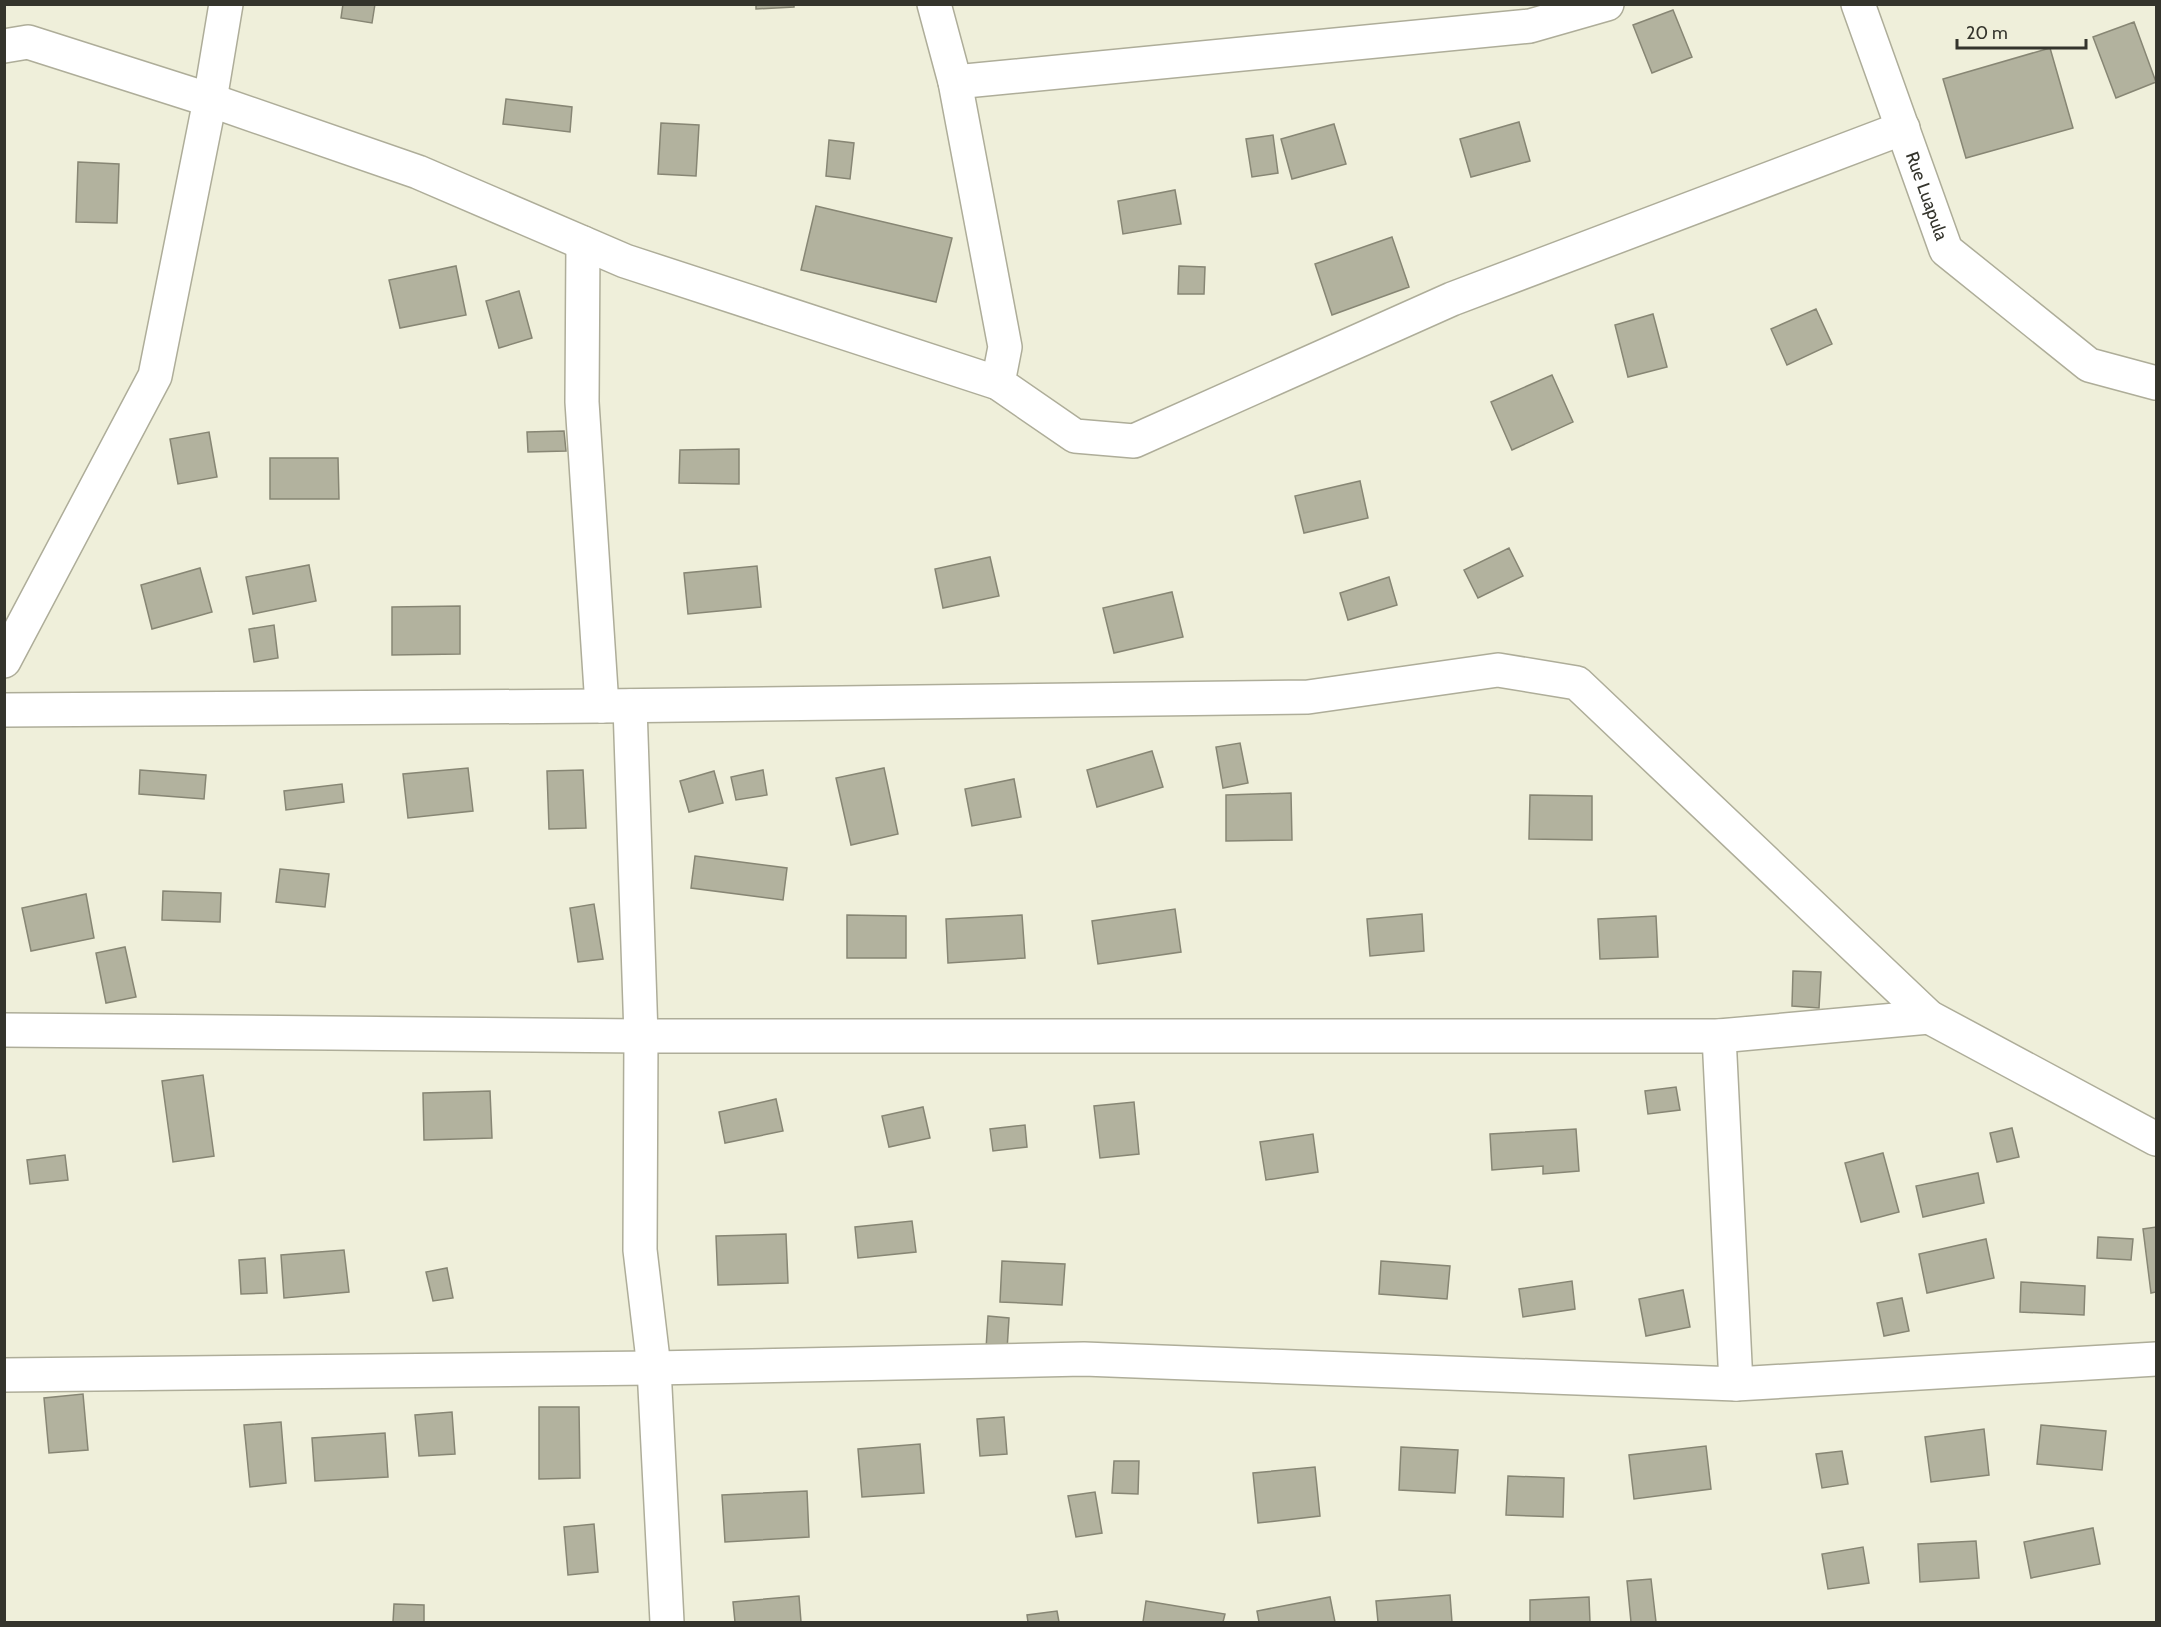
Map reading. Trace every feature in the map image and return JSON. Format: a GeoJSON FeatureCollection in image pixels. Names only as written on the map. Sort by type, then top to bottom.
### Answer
{"type":"FeatureCollection","features":[{"type":"Feature","properties":{"kind":"street"},"geometry":{"type":"LineString","coordinates":[[4,661],[155,376],[210,100],[226,4]]}},
{"type":"Feature","properties":{"kind":"street"},"geometry":{"type":"LineString","coordinates":[[934,4],[955,82],[1005,347],[998,383]]}},
{"type":"Feature","properties":{"kind":"street"},"geometry":{"type":"LineString","coordinates":[[955,82],[1530,26],[1607,4]]}},
{"type":"Feature","properties":{"kind":"street","name":"Rue Luapula"},"geometry":{"type":"LineString","coordinates":[[1858,4],[1946,250],[2089,365],[2157,383]]}},
{"type":"Feature","properties":{"kind":"street"},"geometry":{"type":"LineString","coordinates":[[4,46],[28,42],[210,100],[418,172],[625,261],[998,383],[1075,436],[1134,441],[1452,298],[1903,128]]}},
{"type":"Feature","properties":{"kind":"street"},"geometry":{"type":"LineString","coordinates":[[584,243],[582,402],[616,706],[641,1036],[640,1250],[654,1368],[667,1623]]}},
{"type":"Feature","properties":{"kind":"street"},"geometry":{"type":"LineString","coordinates":[[4,710],[616,706],[1308,697],[1498,669],[1577,683],[1929,1017],[2157,1139]]}},
{"type":"Feature","properties":{"kind":"street"},"geometry":{"type":"LineString","coordinates":[[4,1030],[641,1036],[1719,1036],[1929,1017]]}},
{"type":"Feature","properties":{"kind":"street"},"geometry":{"type":"LineString","coordinates":[[1719,1036],[1736,1384]]}},
{"type":"Feature","properties":{"kind":"street"},"geometry":{"type":"LineString","coordinates":[[4,1375],[654,1368],[1084,1359],[1736,1384],[2157,1359]]}},
{"type":"Feature","properties":{"kind":"building"},"geometry":{"type":"Polygon","coordinates":[[[343,4],[375,4],[372,23],[341,18],[343,4]]]}},
{"type":"Feature","properties":{"kind":"building"},"geometry":{"type":"Polygon","coordinates":[[[756,4],[794,4],[794,7],[756,9],[756,4]]]}},
{"type":"Feature","properties":{"kind":"building"},"geometry":{"type":"Polygon","coordinates":[[[1673,10],[1692,57],[1652,73],[1633,25],[1673,10]]]}},
{"type":"Feature","properties":{"kind":"building"},"geometry":{"type":"Polygon","coordinates":[[[2134,22],[2156,82],[2116,98],[2093,37],[2134,22]]]}},
{"type":"Feature","properties":{"kind":"building"},"geometry":{"type":"Polygon","coordinates":[[[2050,48],[2073,128],[1966,158],[1943,79],[2050,48]]]}},
{"type":"Feature","properties":{"kind":"building"},"geometry":{"type":"Polygon","coordinates":[[[506,99],[572,107],[570,132],[503,124],[506,99]]]}},
{"type":"Feature","properties":{"kind":"building"},"geometry":{"type":"Polygon","coordinates":[[[1519,122],[1530,161],[1471,177],[1460,139],[1519,122]]]}},
{"type":"Feature","properties":{"kind":"building"},"geometry":{"type":"Polygon","coordinates":[[[661,123],[699,125],[696,176],[658,174],[661,123]]]}},
{"type":"Feature","properties":{"kind":"building"},"geometry":{"type":"Polygon","coordinates":[[[1334,124],[1346,164],[1292,179],[1281,139],[1334,124]]]}},
{"type":"Feature","properties":{"kind":"building"},"geometry":{"type":"Polygon","coordinates":[[[1273,135],[1278,173],[1252,177],[1246,139],[1273,135]]]}},
{"type":"Feature","properties":{"kind":"building"},"geometry":{"type":"Polygon","coordinates":[[[829,140],[854,143],[850,179],[826,176],[829,140]]]}},
{"type":"Feature","properties":{"kind":"building"},"geometry":{"type":"Polygon","coordinates":[[[78,162],[119,164],[117,223],[76,222],[78,162]]]}},
{"type":"Feature","properties":{"kind":"building"},"geometry":{"type":"Polygon","coordinates":[[[1175,190],[1181,224],[1123,234],[1118,201],[1175,190]]]}},
{"type":"Feature","properties":{"kind":"building"},"geometry":{"type":"Polygon","coordinates":[[[816,206],[952,238],[936,302],[801,270],[816,206]]]}},
{"type":"Feature","properties":{"kind":"building"},"geometry":{"type":"Polygon","coordinates":[[[1392,237],[1409,287],[1332,315],[1315,264],[1392,237]]]}},
{"type":"Feature","properties":{"kind":"building"},"geometry":{"type":"Polygon","coordinates":[[[456,266],[466,315],[400,328],[389,280],[456,266]]]}},
{"type":"Feature","properties":{"kind":"building"},"geometry":{"type":"Polygon","coordinates":[[[1179,266],[1205,267],[1204,294],[1178,294],[1179,266]]]}},
{"type":"Feature","properties":{"kind":"building"},"geometry":{"type":"Polygon","coordinates":[[[519,291],[532,338],[499,348],[486,301],[519,291]]]}},
{"type":"Feature","properties":{"kind":"building"},"geometry":{"type":"Polygon","coordinates":[[[1816,309],[1832,344],[1787,365],[1771,329],[1816,309]]]}},
{"type":"Feature","properties":{"kind":"building"},"geometry":{"type":"Polygon","coordinates":[[[1653,314],[1667,367],[1628,377],[1615,325],[1653,314]]]}},
{"type":"Feature","properties":{"kind":"building"},"geometry":{"type":"Polygon","coordinates":[[[1552,375],[1573,422],[1512,450],[1491,402],[1552,375]]]}},
{"type":"Feature","properties":{"kind":"building"},"geometry":{"type":"Polygon","coordinates":[[[564,431],[566,451],[528,452],[527,432],[564,431]]]}},
{"type":"Feature","properties":{"kind":"building"},"geometry":{"type":"Polygon","coordinates":[[[209,432],[217,477],[178,484],[170,439],[209,432]]]}},
{"type":"Feature","properties":{"kind":"building"},"geometry":{"type":"Polygon","coordinates":[[[739,449],[739,484],[679,483],[680,450],[739,449]]]}},
{"type":"Feature","properties":{"kind":"building"},"geometry":{"type":"Polygon","coordinates":[[[270,458],[338,458],[339,499],[270,499],[270,458]]]}},
{"type":"Feature","properties":{"kind":"building"},"geometry":{"type":"Polygon","coordinates":[[[1360,481],[1368,518],[1304,533],[1295,496],[1360,481]]]}},
{"type":"Feature","properties":{"kind":"building"},"geometry":{"type":"Polygon","coordinates":[[[1509,548],[1523,576],[1478,598],[1464,570],[1509,548]]]}},
{"type":"Feature","properties":{"kind":"building"},"geometry":{"type":"Polygon","coordinates":[[[990,557],[999,596],[943,608],[935,569],[990,557]]]}},
{"type":"Feature","properties":{"kind":"building"},"geometry":{"type":"Polygon","coordinates":[[[309,565],[316,601],[253,614],[246,577],[309,565]]]}},
{"type":"Feature","properties":{"kind":"building"},"geometry":{"type":"Polygon","coordinates":[[[757,566],[761,607],[688,614],[684,573],[757,566]]]}},
{"type":"Feature","properties":{"kind":"building"},"geometry":{"type":"Polygon","coordinates":[[[200,568],[212,612],[152,629],[141,585],[200,568]]]}},
{"type":"Feature","properties":{"kind":"building"},"geometry":{"type":"Polygon","coordinates":[[[1389,577],[1397,605],[1348,620],[1340,593],[1389,577]]]}},
{"type":"Feature","properties":{"kind":"building"},"geometry":{"type":"Polygon","coordinates":[[[1172,592],[1183,637],[1114,653],[1103,608],[1172,592]]]}},
{"type":"Feature","properties":{"kind":"building"},"geometry":{"type":"Polygon","coordinates":[[[460,606],[460,654],[392,655],[392,607],[460,606]]]}},
{"type":"Feature","properties":{"kind":"building"},"geometry":{"type":"Polygon","coordinates":[[[274,625],[278,658],[254,662],[249,629],[274,625]]]}},
{"type":"Feature","properties":{"kind":"building"},"geometry":{"type":"Polygon","coordinates":[[[1240,743],[1248,783],[1223,788],[1216,747],[1240,743]]]}},
{"type":"Feature","properties":{"kind":"building"},"geometry":{"type":"Polygon","coordinates":[[[1152,751],[1163,787],[1097,807],[1087,770],[1152,751]]]}},
{"type":"Feature","properties":{"kind":"building"},"geometry":{"type":"Polygon","coordinates":[[[468,768],[473,811],[408,818],[403,774],[468,768]]]}},
{"type":"Feature","properties":{"kind":"building"},"geometry":{"type":"Polygon","coordinates":[[[884,768],[898,834],[851,845],[836,778],[884,768]]]}},
{"type":"Feature","properties":{"kind":"building"},"geometry":{"type":"Polygon","coordinates":[[[140,770],[206,775],[204,799],[139,794],[140,770]]]}},
{"type":"Feature","properties":{"kind":"building"},"geometry":{"type":"Polygon","coordinates":[[[583,770],[586,828],[549,829],[547,771],[583,770]]]}},
{"type":"Feature","properties":{"kind":"building"},"geometry":{"type":"Polygon","coordinates":[[[763,770],[767,795],[736,800],[731,777],[763,770]]]}},
{"type":"Feature","properties":{"kind":"building"},"geometry":{"type":"Polygon","coordinates":[[[714,771],[723,803],[689,812],[680,781],[714,771]]]}},
{"type":"Feature","properties":{"kind":"building"},"geometry":{"type":"Polygon","coordinates":[[[1014,779],[1021,817],[972,826],[965,789],[1014,779]]]}},
{"type":"Feature","properties":{"kind":"building"},"geometry":{"type":"Polygon","coordinates":[[[342,784],[344,802],[286,810],[284,791],[342,784]]]}},
{"type":"Feature","properties":{"kind":"building"},"geometry":{"type":"Polygon","coordinates":[[[1291,793],[1292,840],[1226,841],[1226,795],[1291,793]]]}},
{"type":"Feature","properties":{"kind":"building"},"geometry":{"type":"Polygon","coordinates":[[[1530,795],[1592,796],[1592,840],[1529,839],[1530,795]]]}},
{"type":"Feature","properties":{"kind":"building"},"geometry":{"type":"Polygon","coordinates":[[[695,856],[787,868],[783,900],[691,888],[695,856]]]}},
{"type":"Feature","properties":{"kind":"building"},"geometry":{"type":"Polygon","coordinates":[[[280,869],[329,874],[325,907],[276,902],[280,869]]]}},
{"type":"Feature","properties":{"kind":"building"},"geometry":{"type":"Polygon","coordinates":[[[163,891],[221,893],[220,922],[162,920],[163,891]]]}},
{"type":"Feature","properties":{"kind":"building"},"geometry":{"type":"Polygon","coordinates":[[[86,894],[94,938],[31,951],[22,908],[86,894]]]}},
{"type":"Feature","properties":{"kind":"building"},"geometry":{"type":"Polygon","coordinates":[[[594,904],[603,959],[578,962],[570,908],[594,904]]]}},
{"type":"Feature","properties":{"kind":"building"},"geometry":{"type":"Polygon","coordinates":[[[1175,909],[1181,952],[1098,964],[1092,921],[1175,909]]]}},
{"type":"Feature","properties":{"kind":"building"},"geometry":{"type":"Polygon","coordinates":[[[1422,914],[1424,951],[1370,956],[1367,919],[1422,914]]]}},
{"type":"Feature","properties":{"kind":"building"},"geometry":{"type":"Polygon","coordinates":[[[847,915],[906,916],[906,958],[847,958],[847,915]]]}},
{"type":"Feature","properties":{"kind":"building"},"geometry":{"type":"Polygon","coordinates":[[[1022,915],[1025,958],[948,963],[946,919],[1022,915]]]}},
{"type":"Feature","properties":{"kind":"building"},"geometry":{"type":"Polygon","coordinates":[[[1656,916],[1658,957],[1600,959],[1598,919],[1656,916]]]}},
{"type":"Feature","properties":{"kind":"building"},"geometry":{"type":"Polygon","coordinates":[[[125,947],[136,997],[106,1003],[96,953],[125,947]]]}},
{"type":"Feature","properties":{"kind":"building"},"geometry":{"type":"Polygon","coordinates":[[[1793,971],[1821,972],[1819,1008],[1792,1006],[1793,971]]]}},
{"type":"Feature","properties":{"kind":"building"},"geometry":{"type":"Polygon","coordinates":[[[203,1075],[214,1156],[173,1162],[162,1081],[203,1075]]]}},
{"type":"Feature","properties":{"kind":"building"},"geometry":{"type":"Polygon","coordinates":[[[1676,1087],[1680,1110],[1648,1114],[1645,1091],[1676,1087]]]}},
{"type":"Feature","properties":{"kind":"building"},"geometry":{"type":"Polygon","coordinates":[[[490,1091],[492,1138],[424,1140],[423,1093],[490,1091]]]}},
{"type":"Feature","properties":{"kind":"building"},"geometry":{"type":"Polygon","coordinates":[[[776,1099],[783,1131],[725,1143],[719,1112],[776,1099]]]}},
{"type":"Feature","properties":{"kind":"building"},"geometry":{"type":"Polygon","coordinates":[[[1134,1102],[1139,1154],[1100,1158],[1094,1106],[1134,1102]]]}},
{"type":"Feature","properties":{"kind":"building"},"geometry":{"type":"Polygon","coordinates":[[[923,1107],[930,1138],[889,1147],[882,1116],[923,1107]]]}},
{"type":"Feature","properties":{"kind":"building"},"geometry":{"type":"Polygon","coordinates":[[[1025,1125],[1027,1147],[993,1151],[990,1129],[1025,1125]]]}},
{"type":"Feature","properties":{"kind":"building"},"geometry":{"type":"Polygon","coordinates":[[[2012,1128],[2019,1157],[1997,1162],[1990,1133],[2012,1128]]]}},
{"type":"Feature","properties":{"kind":"building"},"geometry":{"type":"Polygon","coordinates":[[[1576,1129],[1579,1171],[1543,1174],[1543,1166],[1492,1170],[1490,1134],[1576,1129]]]}},
{"type":"Feature","properties":{"kind":"building"},"geometry":{"type":"Polygon","coordinates":[[[1313,1134],[1318,1172],[1266,1180],[1260,1142],[1313,1134]]]}},
{"type":"Feature","properties":{"kind":"building"},"geometry":{"type":"Polygon","coordinates":[[[1883,1153],[1899,1212],[1861,1222],[1845,1163],[1883,1153]]]}},
{"type":"Feature","properties":{"kind":"building"},"geometry":{"type":"Polygon","coordinates":[[[65,1155],[68,1180],[30,1184],[27,1160],[65,1155]]]}},
{"type":"Feature","properties":{"kind":"building"},"geometry":{"type":"Polygon","coordinates":[[[1978,1173],[1984,1203],[1923,1217],[1916,1186],[1978,1173]]]}},
{"type":"Feature","properties":{"kind":"building"},"geometry":{"type":"Polygon","coordinates":[[[912,1221],[916,1252],[858,1258],[855,1227],[912,1221]]]}},
{"type":"Feature","properties":{"kind":"building"},"geometry":{"type":"Polygon","coordinates":[[[2156,1227],[2156,1292],[2151,1293],[2143,1229],[2156,1227]]]}},
{"type":"Feature","properties":{"kind":"building"},"geometry":{"type":"Polygon","coordinates":[[[786,1234],[788,1283],[718,1285],[716,1236],[786,1234]]]}},
{"type":"Feature","properties":{"kind":"building"},"geometry":{"type":"Polygon","coordinates":[[[2098,1237],[2133,1239],[2131,1260],[2097,1258],[2098,1237]]]}},
{"type":"Feature","properties":{"kind":"building"},"geometry":{"type":"Polygon","coordinates":[[[1986,1239],[1994,1278],[1927,1293],[1919,1254],[1986,1239]]]}},
{"type":"Feature","properties":{"kind":"building"},"geometry":{"type":"Polygon","coordinates":[[[344,1250],[349,1292],[284,1298],[281,1255],[344,1250]]]}},
{"type":"Feature","properties":{"kind":"building"},"geometry":{"type":"Polygon","coordinates":[[[265,1258],[267,1293],[241,1294],[239,1260],[265,1258]]]}},
{"type":"Feature","properties":{"kind":"building"},"geometry":{"type":"Polygon","coordinates":[[[1002,1261],[1065,1264],[1062,1305],[1000,1302],[1002,1261]]]}},
{"type":"Feature","properties":{"kind":"building"},"geometry":{"type":"Polygon","coordinates":[[[1381,1261],[1450,1266],[1447,1299],[1379,1294],[1381,1261]]]}},
{"type":"Feature","properties":{"kind":"building"},"geometry":{"type":"Polygon","coordinates":[[[447,1268],[453,1298],[433,1301],[426,1272],[447,1268]]]}},
{"type":"Feature","properties":{"kind":"building"},"geometry":{"type":"Polygon","coordinates":[[[1572,1281],[1575,1309],[1523,1317],[1519,1289],[1572,1281]]]}},
{"type":"Feature","properties":{"kind":"building"},"geometry":{"type":"Polygon","coordinates":[[[2021,1282],[2085,1286],[2084,1315],[2020,1312],[2021,1282]]]}},
{"type":"Feature","properties":{"kind":"building"},"geometry":{"type":"Polygon","coordinates":[[[1683,1290],[1690,1327],[1646,1336],[1639,1299],[1683,1290]]]}},
{"type":"Feature","properties":{"kind":"building"},"geometry":{"type":"Polygon","coordinates":[[[1902,1298],[1909,1331],[1884,1336],[1877,1303],[1902,1298]]]}},
{"type":"Feature","properties":{"kind":"building"},"geometry":{"type":"Polygon","coordinates":[[[988,1316],[1009,1318],[1007,1350],[986,1349],[988,1316]]]}},
{"type":"Feature","properties":{"kind":"building"},"geometry":{"type":"Polygon","coordinates":[[[83,1394],[88,1450],[49,1453],[44,1398],[83,1394]]]}},
{"type":"Feature","properties":{"kind":"building"},"geometry":{"type":"Polygon","coordinates":[[[539,1407],[579,1407],[580,1478],[539,1479],[539,1407]]]}},
{"type":"Feature","properties":{"kind":"building"},"geometry":{"type":"Polygon","coordinates":[[[452,1412],[455,1454],[419,1456],[415,1415],[452,1412]]]}},
{"type":"Feature","properties":{"kind":"building"},"geometry":{"type":"Polygon","coordinates":[[[1004,1417],[1007,1454],[980,1456],[977,1419],[1004,1417]]]}},
{"type":"Feature","properties":{"kind":"building"},"geometry":{"type":"Polygon","coordinates":[[[281,1422],[286,1483],[250,1487],[244,1425],[281,1422]]]}},
{"type":"Feature","properties":{"kind":"building"},"geometry":{"type":"Polygon","coordinates":[[[2041,1425],[2106,1431],[2102,1470],[2037,1464],[2041,1425]]]}},
{"type":"Feature","properties":{"kind":"building"},"geometry":{"type":"Polygon","coordinates":[[[1984,1429],[1989,1475],[1931,1482],[1925,1437],[1984,1429]]]}},
{"type":"Feature","properties":{"kind":"building"},"geometry":{"type":"Polygon","coordinates":[[[385,1433],[388,1477],[315,1481],[312,1438],[385,1433]]]}},
{"type":"Feature","properties":{"kind":"building"},"geometry":{"type":"Polygon","coordinates":[[[920,1444],[924,1493],[862,1497],[858,1449],[920,1444]]]}},
{"type":"Feature","properties":{"kind":"building"},"geometry":{"type":"Polygon","coordinates":[[[1706,1446],[1711,1489],[1634,1499],[1629,1455],[1706,1446]]]}},
{"type":"Feature","properties":{"kind":"building"},"geometry":{"type":"Polygon","coordinates":[[[1401,1447],[1458,1450],[1455,1493],[1399,1490],[1401,1447]]]}},
{"type":"Feature","properties":{"kind":"building"},"geometry":{"type":"Polygon","coordinates":[[[1842,1451],[1848,1484],[1822,1488],[1816,1454],[1842,1451]]]}},
{"type":"Feature","properties":{"kind":"building"},"geometry":{"type":"Polygon","coordinates":[[[1114,1461],[1139,1461],[1138,1494],[1112,1493],[1114,1461]]]}},
{"type":"Feature","properties":{"kind":"building"},"geometry":{"type":"Polygon","coordinates":[[[1315,1467],[1320,1516],[1258,1523],[1253,1473],[1315,1467]]]}},
{"type":"Feature","properties":{"kind":"building"},"geometry":{"type":"Polygon","coordinates":[[[1508,1476],[1564,1478],[1563,1517],[1506,1515],[1508,1476]]]}},
{"type":"Feature","properties":{"kind":"building"},"geometry":{"type":"Polygon","coordinates":[[[807,1491],[809,1537],[725,1542],[722,1495],[807,1491]]]}},
{"type":"Feature","properties":{"kind":"building"},"geometry":{"type":"Polygon","coordinates":[[[1095,1492],[1102,1533],[1076,1537],[1068,1496],[1095,1492]]]}},
{"type":"Feature","properties":{"kind":"building"},"geometry":{"type":"Polygon","coordinates":[[[594,1524],[598,1572],[568,1575],[564,1527],[594,1524]]]}},
{"type":"Feature","properties":{"kind":"building"},"geometry":{"type":"Polygon","coordinates":[[[2093,1528],[2100,1564],[2031,1578],[2024,1542],[2093,1528]]]}},
{"type":"Feature","properties":{"kind":"building"},"geometry":{"type":"Polygon","coordinates":[[[1976,1541],[1979,1578],[1920,1582],[1918,1544],[1976,1541]]]}},
{"type":"Feature","properties":{"kind":"building"},"geometry":{"type":"Polygon","coordinates":[[[1863,1547],[1869,1583],[1828,1589],[1822,1554],[1863,1547]]]}},
{"type":"Feature","properties":{"kind":"building"},"geometry":{"type":"Polygon","coordinates":[[[1651,1579],[1656,1622],[1631,1622],[1627,1581],[1651,1579]]]}},
{"type":"Feature","properties":{"kind":"building"},"geometry":{"type":"Polygon","coordinates":[[[1450,1595],[1452,1622],[1378,1622],[1376,1601],[1450,1595]]]}},
{"type":"Feature","properties":{"kind":"building"},"geometry":{"type":"Polygon","coordinates":[[[799,1596],[801,1622],[735,1622],[733,1602],[799,1596]]]}},
{"type":"Feature","properties":{"kind":"building"},"geometry":{"type":"Polygon","coordinates":[[[1330,1597],[1335,1622],[1259,1622],[1257,1611],[1330,1597]]]}},
{"type":"Feature","properties":{"kind":"building"},"geometry":{"type":"Polygon","coordinates":[[[1589,1597],[1590,1622],[1530,1622],[1530,1600],[1589,1597]]]}},
{"type":"Feature","properties":{"kind":"building"},"geometry":{"type":"Polygon","coordinates":[[[1146,1601],[1225,1614],[1223,1622],[1143,1622],[1146,1601]]]}},
{"type":"Feature","properties":{"kind":"building"},"geometry":{"type":"Polygon","coordinates":[[[394,1604],[424,1605],[424,1622],[393,1622],[394,1604]]]}},
{"type":"Feature","properties":{"kind":"building"},"geometry":{"type":"Polygon","coordinates":[[[1057,1611],[1059,1622],[1028,1622],[1027,1615],[1057,1611]]]}}]}
